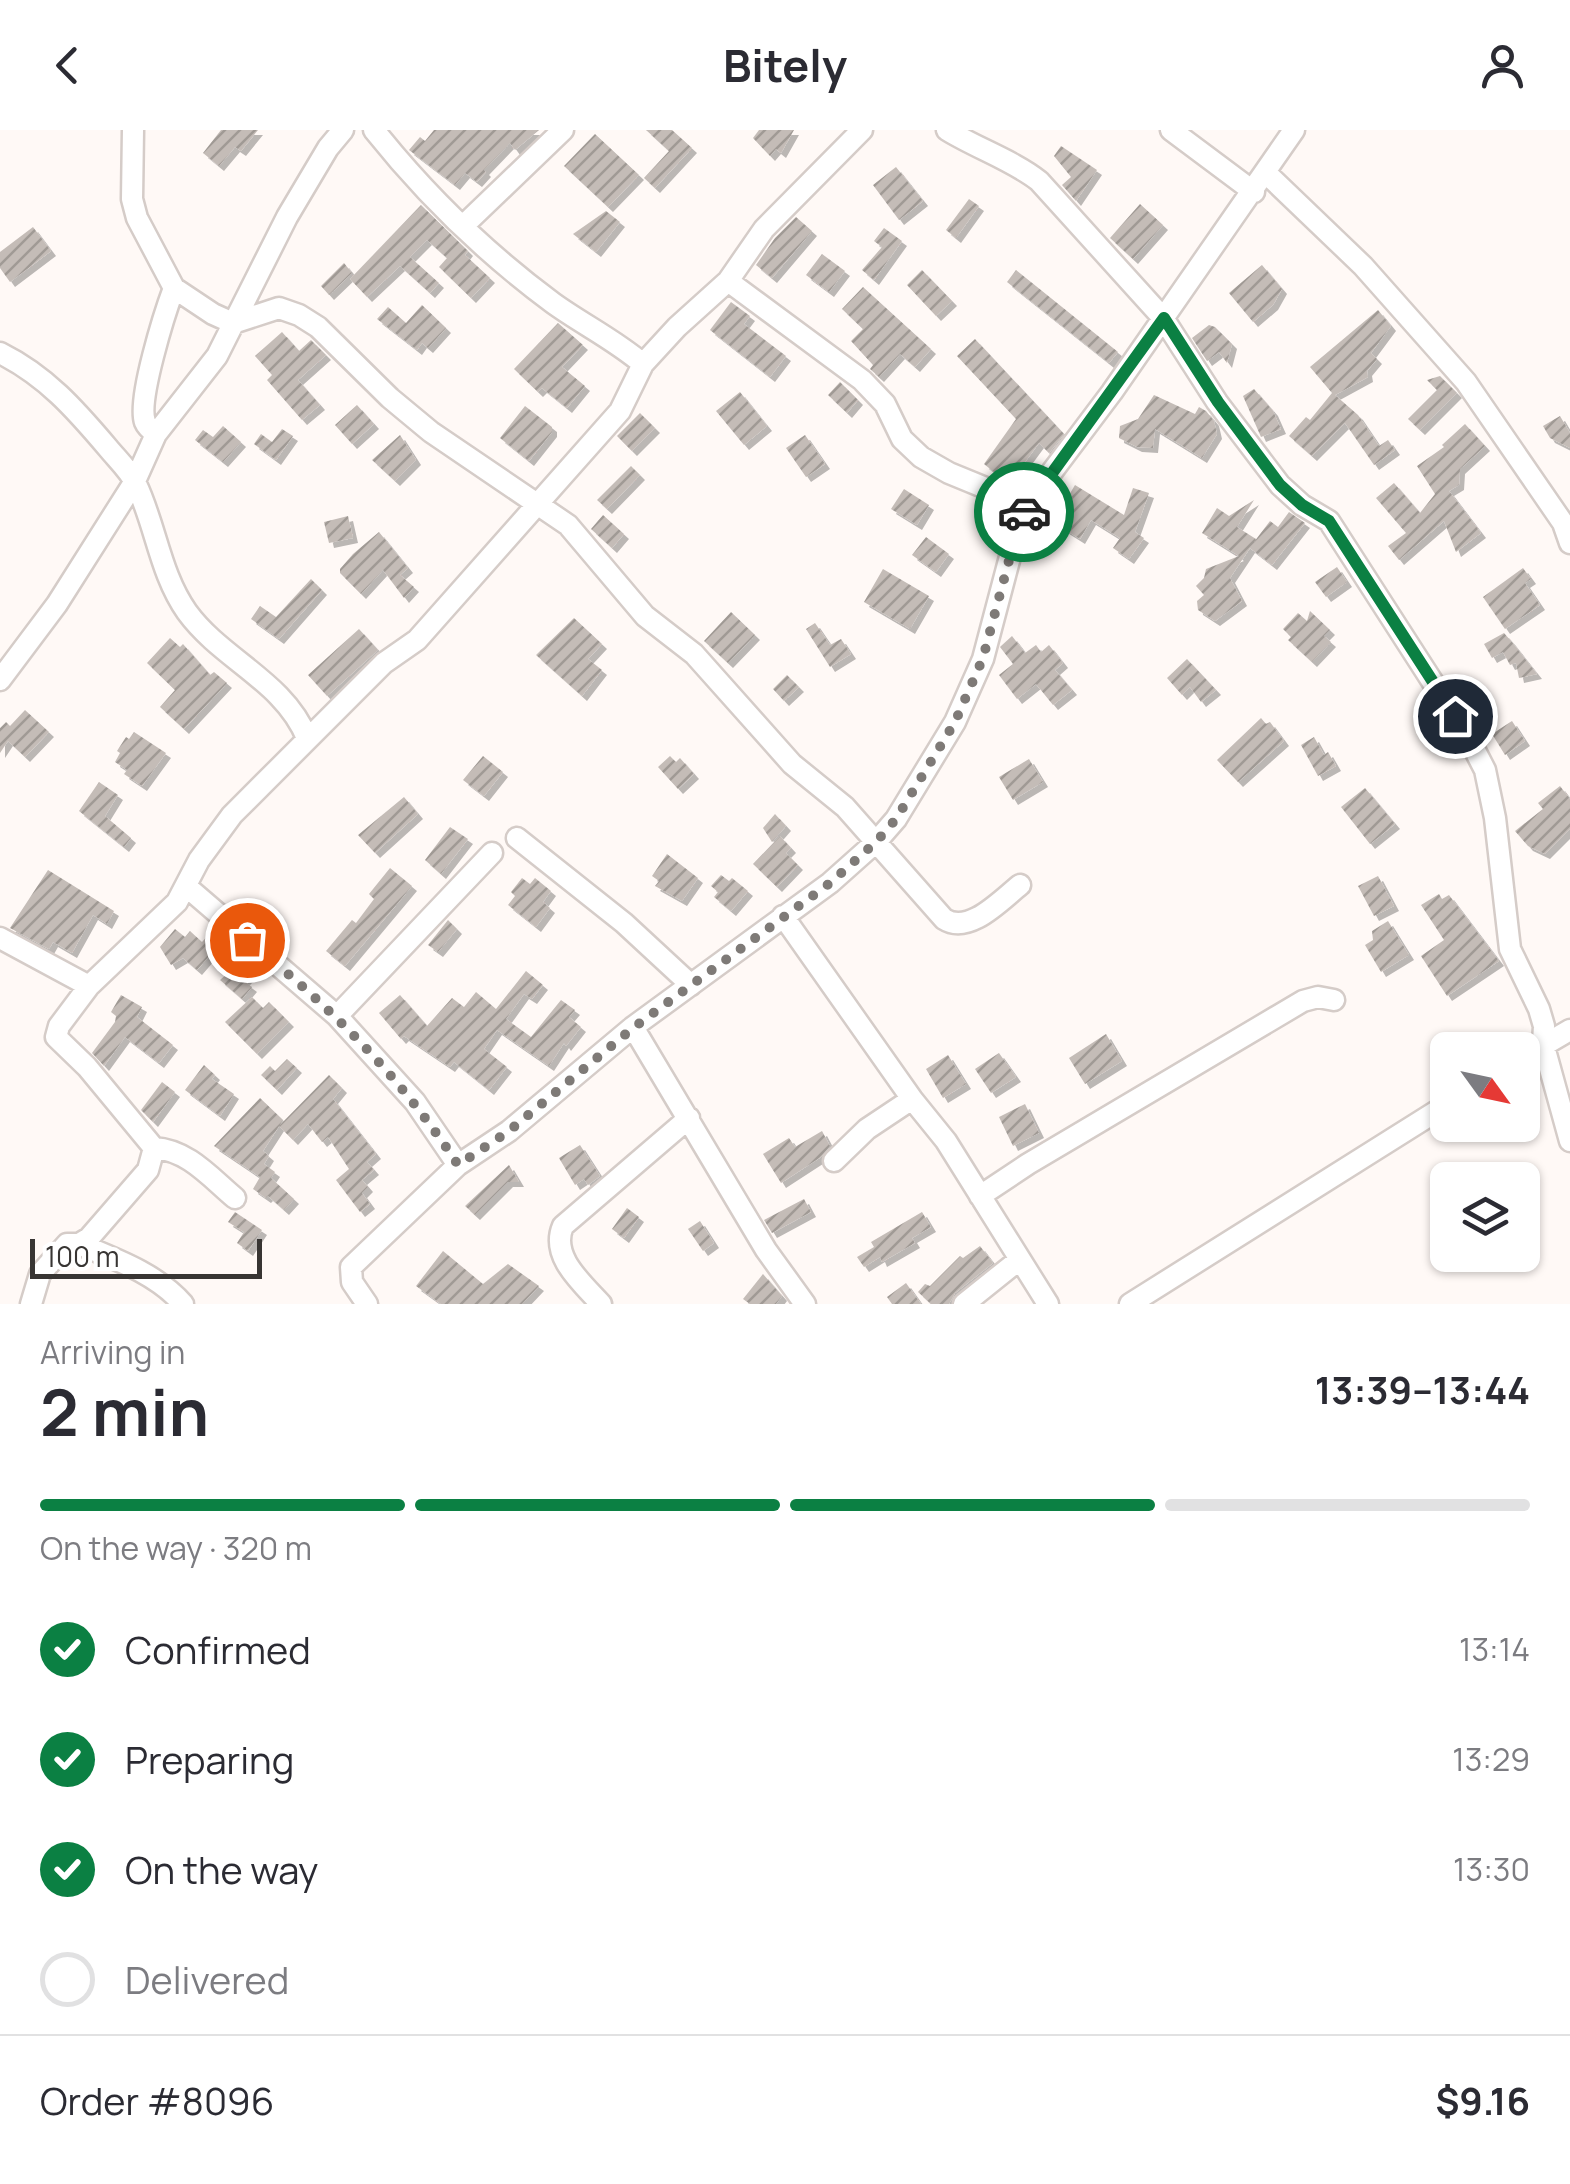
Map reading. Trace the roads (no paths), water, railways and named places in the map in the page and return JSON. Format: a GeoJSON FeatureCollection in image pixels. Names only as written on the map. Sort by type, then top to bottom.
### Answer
{"type":"FeatureCollection","features":[{"type":"Feature","properties":{"kind":"street"},"geometry":{"type":"LineString","coordinates":[[133,130],[132,207],[174,288],[233,322],[280,308],[299,315],[318,327],[390,398],[431,432],[568,525],[645,616],[694,654],[757,729],[845,807],[952,924],[964,924],[1020,885]]}},
{"type":"Feature","properties":{"kind":"street"},"geometry":{"type":"LineString","coordinates":[[2,672],[57,604],[135,481],[156,434],[217,356],[286,217],[343,130]]}},
{"type":"Feature","properties":{"kind":"street"},"geometry":{"type":"LineString","coordinates":[[374,130],[398,160],[508,268],[642,364]]}},
{"type":"Feature","properties":{"kind":"street"},"geometry":{"type":"LineString","coordinates":[[463,226],[563,130]]}},
{"type":"Feature","properties":{"kind":"street"},"geometry":{"type":"LineString","coordinates":[[79,1244],[90,1238],[134,1188],[153,1162],[154,1148],[56,1036],[64,1018],[89,986],[178,902],[199,860],[232,814],[384,662],[418,640],[620,411],[642,364],[728,281],[764,228],[862,130]]}},
{"type":"Feature","properties":{"kind":"street"},"geometry":{"type":"LineString","coordinates":[[947,130],[1039,181],[1164,318],[1218,402],[1280,485],[1302,505],[1329,521],[1468,737],[1485,770],[1496,818],[1510,949],[1539,1009],[1543,1043],[1570,1140]]}},
{"type":"Feature","properties":{"kind":"street"},"geometry":{"type":"LineString","coordinates":[[1171,130],[1254,192]]}},
{"type":"Feature","properties":{"kind":"street"},"geometry":{"type":"LineString","coordinates":[[367,1304],[352,1282],[351,1267],[458,1165],[509,1131],[633,1028],[830,883],[876,842],[906,802],[962,706],[983,658],[1027,505],[1254,192],[1294,130]]}},
{"type":"Feature","properties":{"kind":"street"},"geometry":{"type":"LineString","coordinates":[[1266,173],[1363,266],[1466,382],[1563,523],[1570,543]]}},
{"type":"Feature","properties":{"kind":"street"},"geometry":{"type":"LineString","coordinates":[[728,281],[862,380],[885,404],[902,438],[921,458],[1027,505]]}},
{"type":"Feature","properties":{"kind":"street"},"geometry":{"type":"LineString","coordinates":[[156,434],[144,421],[144,414],[155,342],[174,288]]}},
{"type":"Feature","properties":{"kind":"street"},"geometry":{"type":"LineString","coordinates":[[0,353],[48,382],[135,481],[160,556],[186,610],[243,667],[285,699],[299,716],[307,738]]}},
{"type":"Feature","properties":{"kind":"street"},"geometry":{"type":"LineString","coordinates":[[517,838],[624,924],[690,985]]}},
{"type":"Feature","properties":{"kind":"street"},"geometry":{"type":"LineString","coordinates":[[338,1016],[492,853]]}},
{"type":"Feature","properties":{"kind":"street"},"geometry":{"type":"LineString","coordinates":[[188,887],[338,1016],[415,1102],[458,1165]]}},
{"type":"Feature","properties":{"kind":"street"},"geometry":{"type":"LineString","coordinates":[[783,916],[912,1100],[946,1141],[1048,1304]]}},
{"type":"Feature","properties":{"kind":"street"},"geometry":{"type":"LineString","coordinates":[[0,938],[89,986]]}},
{"type":"Feature","properties":{"kind":"street"},"geometry":{"type":"LineString","coordinates":[[980,1196],[1304,1002],[1318,997],[1334,1000]]}},
{"type":"Feature","properties":{"kind":"street"},"geometry":{"type":"LineString","coordinates":[[633,1028],[766,1250],[805,1304]]}},
{"type":"Feature","properties":{"kind":"street"},"geometry":{"type":"LineString","coordinates":[[1540,1045],[1570,1030]]}},
{"type":"Feature","properties":{"kind":"street"},"geometry":{"type":"LineString","coordinates":[[834,1161],[866,1129],[912,1100]]}},
{"type":"Feature","properties":{"kind":"street"},"geometry":{"type":"LineString","coordinates":[[1130,1304],[1430,1115]]}},
{"type":"Feature","properties":{"kind":"street"},"geometry":{"type":"LineString","coordinates":[[600,1304],[562,1256],[557,1240],[563,1226],[689,1118]]}},
{"type":"Feature","properties":{"kind":"street"},"geometry":{"type":"LineString","coordinates":[[154,1148],[171,1149],[188,1158],[235,1198]]}},
{"type":"Feature","properties":{"kind":"street"},"geometry":{"type":"LineString","coordinates":[[31,1304],[40,1274],[67,1244],[79,1244],[138,1270],[183,1304]]}},
{"type":"Feature","properties":{"kind":"street"},"geometry":{"type":"LineString","coordinates":[[964,1304],[1019,1260]]}}]}
